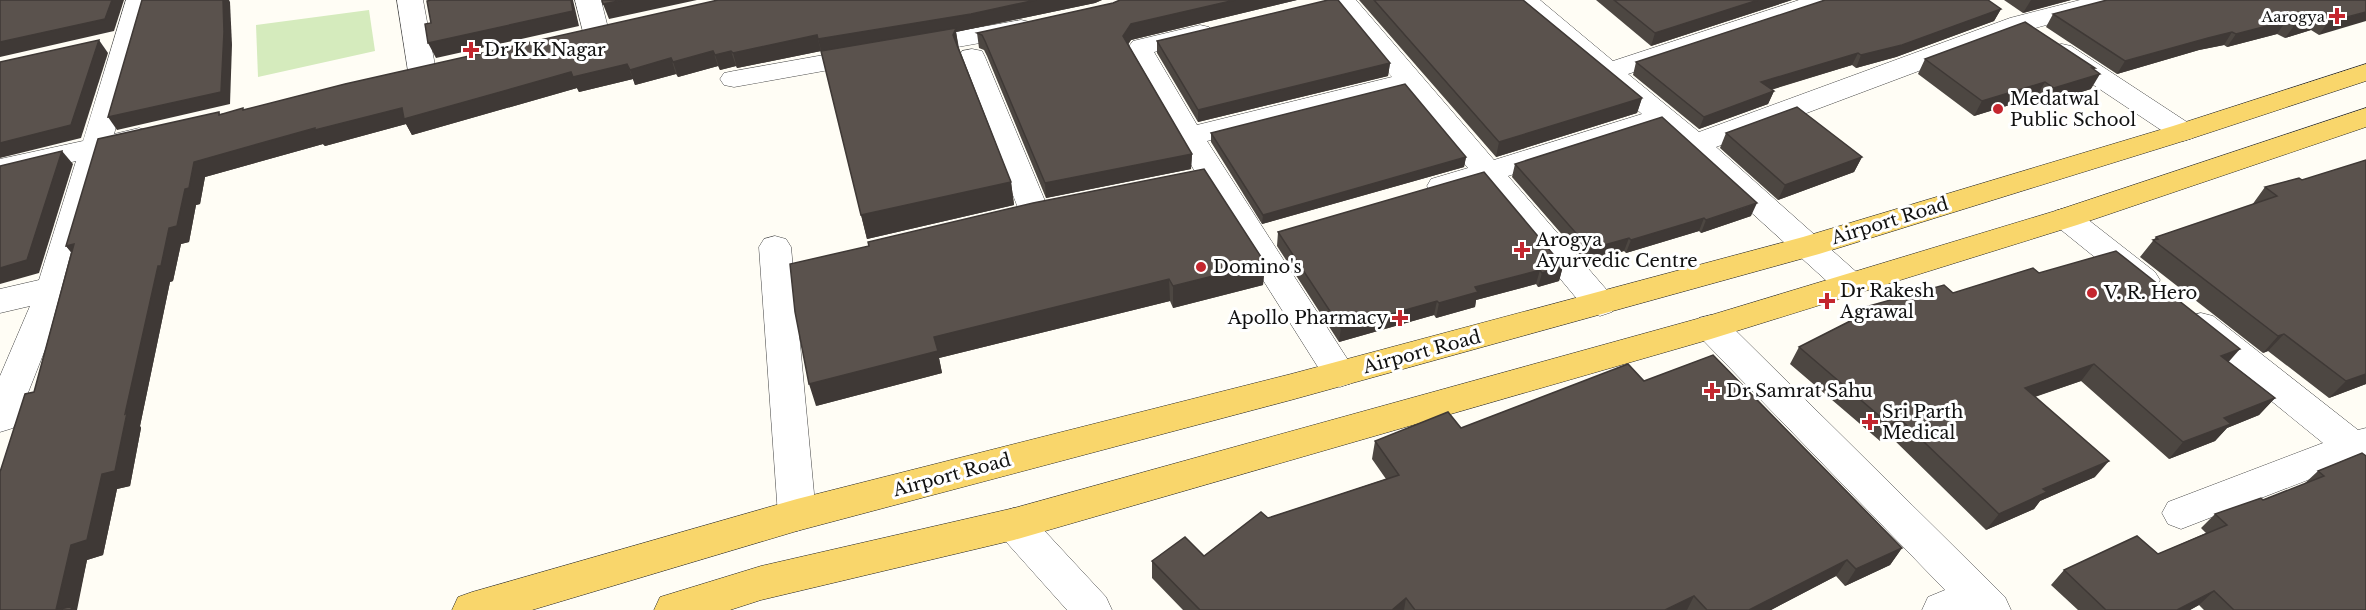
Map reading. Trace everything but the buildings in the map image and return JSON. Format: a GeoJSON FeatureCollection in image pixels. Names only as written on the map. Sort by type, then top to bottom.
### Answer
{"type":"FeatureCollection","features":[{"type":"Feature","properties":{"kind":"main road","name":"Airport Road"},"geometry":{"type":"LineString","coordinates":[[472,610],[797,515],[1340,374],[1808,246],[2183,132],[2366,72]]}},
{"type":"Feature","properties":{"kind":"main road"},"geometry":{"type":"LineString","coordinates":[[674,610],[761,584],[1014,524],[1711,327],[2066,218],[2366,117]]}},
{"type":"Feature","properties":{"kind":"street"},"geometry":{"type":"LineString","coordinates":[[0,418],[53,289],[96,148],[116,41],[139,0]]}},
{"type":"Feature","properties":{"kind":"street"},"geometry":{"type":"LineString","coordinates":[[410,0],[423,71]]}},
{"type":"Feature","properties":{"kind":"street"},"geometry":{"type":"LineString","coordinates":[[588,0],[596,32]]}},
{"type":"Feature","properties":{"kind":"street"},"geometry":{"type":"LineString","coordinates":[[1524,0],[1695,144],[1851,285]]}},
{"type":"Feature","properties":{"kind":"street"},"geometry":{"type":"LineString","coordinates":[[1746,0],[1768,16]]}},
{"type":"Feature","properties":{"kind":"street"},"geometry":{"type":"LineString","coordinates":[[1610,71],[1768,16],[1826,0]]}},
{"type":"Feature","properties":{"kind":"street"},"geometry":{"type":"LineString","coordinates":[[1695,144],[2019,24],[2109,0]]}},
{"type":"Feature","properties":{"kind":"street"},"geometry":{"type":"LineString","coordinates":[[1333,2],[1409,81],[1490,172],[1600,304]]}},
{"type":"Feature","properties":{"kind":"street"},"geometry":{"type":"LineString","coordinates":[[1992,6],[2183,132]]}},
{"type":"Feature","properties":{"kind":"street"},"geometry":{"type":"LineString","coordinates":[[734,79],[973,39],[1049,22]]}},
{"type":"Feature","properties":{"kind":"street"},"geometry":{"type":"LineString","coordinates":[[1228,26],[1142,47],[1139,50],[1213,177],[1266,236],[1340,374]]}},
{"type":"Feature","properties":{"kind":"street"},"geometry":{"type":"LineString","coordinates":[[972,57],[1035,213]]}},
{"type":"Feature","properties":{"kind":"street"},"geometry":{"type":"LineString","coordinates":[[1191,136],[1409,81]]}},
{"type":"Feature","properties":{"kind":"street"},"geometry":{"type":"LineString","coordinates":[[1412,194],[1490,172],[1663,117]]}},
{"type":"Feature","properties":{"kind":"street"},"geometry":{"type":"LineString","coordinates":[[0,169],[164,131]]}},
{"type":"Feature","properties":{"kind":"street"},"geometry":{"type":"LineString","coordinates":[[1180,183],[1213,177]]}},
{"type":"Feature","properties":{"kind":"street"},"geometry":{"type":"LineString","coordinates":[[2066,218],[2172,303],[2361,448]]}},
{"type":"Feature","properties":{"kind":"street"},"geometry":{"type":"LineString","coordinates":[[775,247],[797,515]]}},
{"type":"Feature","properties":{"kind":"street"},"geometry":{"type":"LineString","coordinates":[[0,300],[53,289]]}},
{"type":"Feature","properties":{"kind":"street"},"geometry":{"type":"LineString","coordinates":[[1711,327],[1970,605]]}},
{"type":"Feature","properties":{"kind":"street"},"geometry":{"type":"LineString","coordinates":[[2181,513],[2361,448]]}},
{"type":"Feature","properties":{"kind":"street"},"geometry":{"type":"LineString","coordinates":[[1014,524],[1092,610]]}},
{"type":"Feature","properties":{"kind":"green space"},"geometry":{"type":"Polygon","coordinates":[[[369,10],[375,51],[258,77],[256,25],[369,10]]]}},
{"type":"Feature","properties":{"kind":"place","name":"Aarogya"},"geometry":{"type":"Point","coordinates":[2337,16]}},
{"type":"Feature","properties":{"kind":"place","name":"Dr K K Nagar"},"geometry":{"type":"Point","coordinates":[471,50]}},
{"type":"Feature","properties":{"kind":"place","name":"Medatwal Public School"},"geometry":{"type":"Point","coordinates":[1998,109]}},
{"type":"Feature","properties":{"kind":"place","name":"Arogya Ayurvedic Centre"},"geometry":{"type":"Point","coordinates":[1522,250]}},
{"type":"Feature","properties":{"kind":"place","name":"Domino's"},"geometry":{"type":"Point","coordinates":[1201,267]}},
{"type":"Feature","properties":{"kind":"place","name":"V. R. Hero"},"geometry":{"type":"Point","coordinates":[2092,293]}},
{"type":"Feature","properties":{"kind":"place","name":"Dr Rakesh Agrawal"},"geometry":{"type":"Point","coordinates":[1827,301]}},
{"type":"Feature","properties":{"kind":"place","name":"Apollo Pharmacy"},"geometry":{"type":"Point","coordinates":[1400,318]}},
{"type":"Feature","properties":{"kind":"place","name":"Dr Samrat Sahu"},"geometry":{"type":"Point","coordinates":[1712,391]}},
{"type":"Feature","properties":{"kind":"place","name":"Sri Parth Medical"},"geometry":{"type":"Point","coordinates":[1870,422]}}]}
